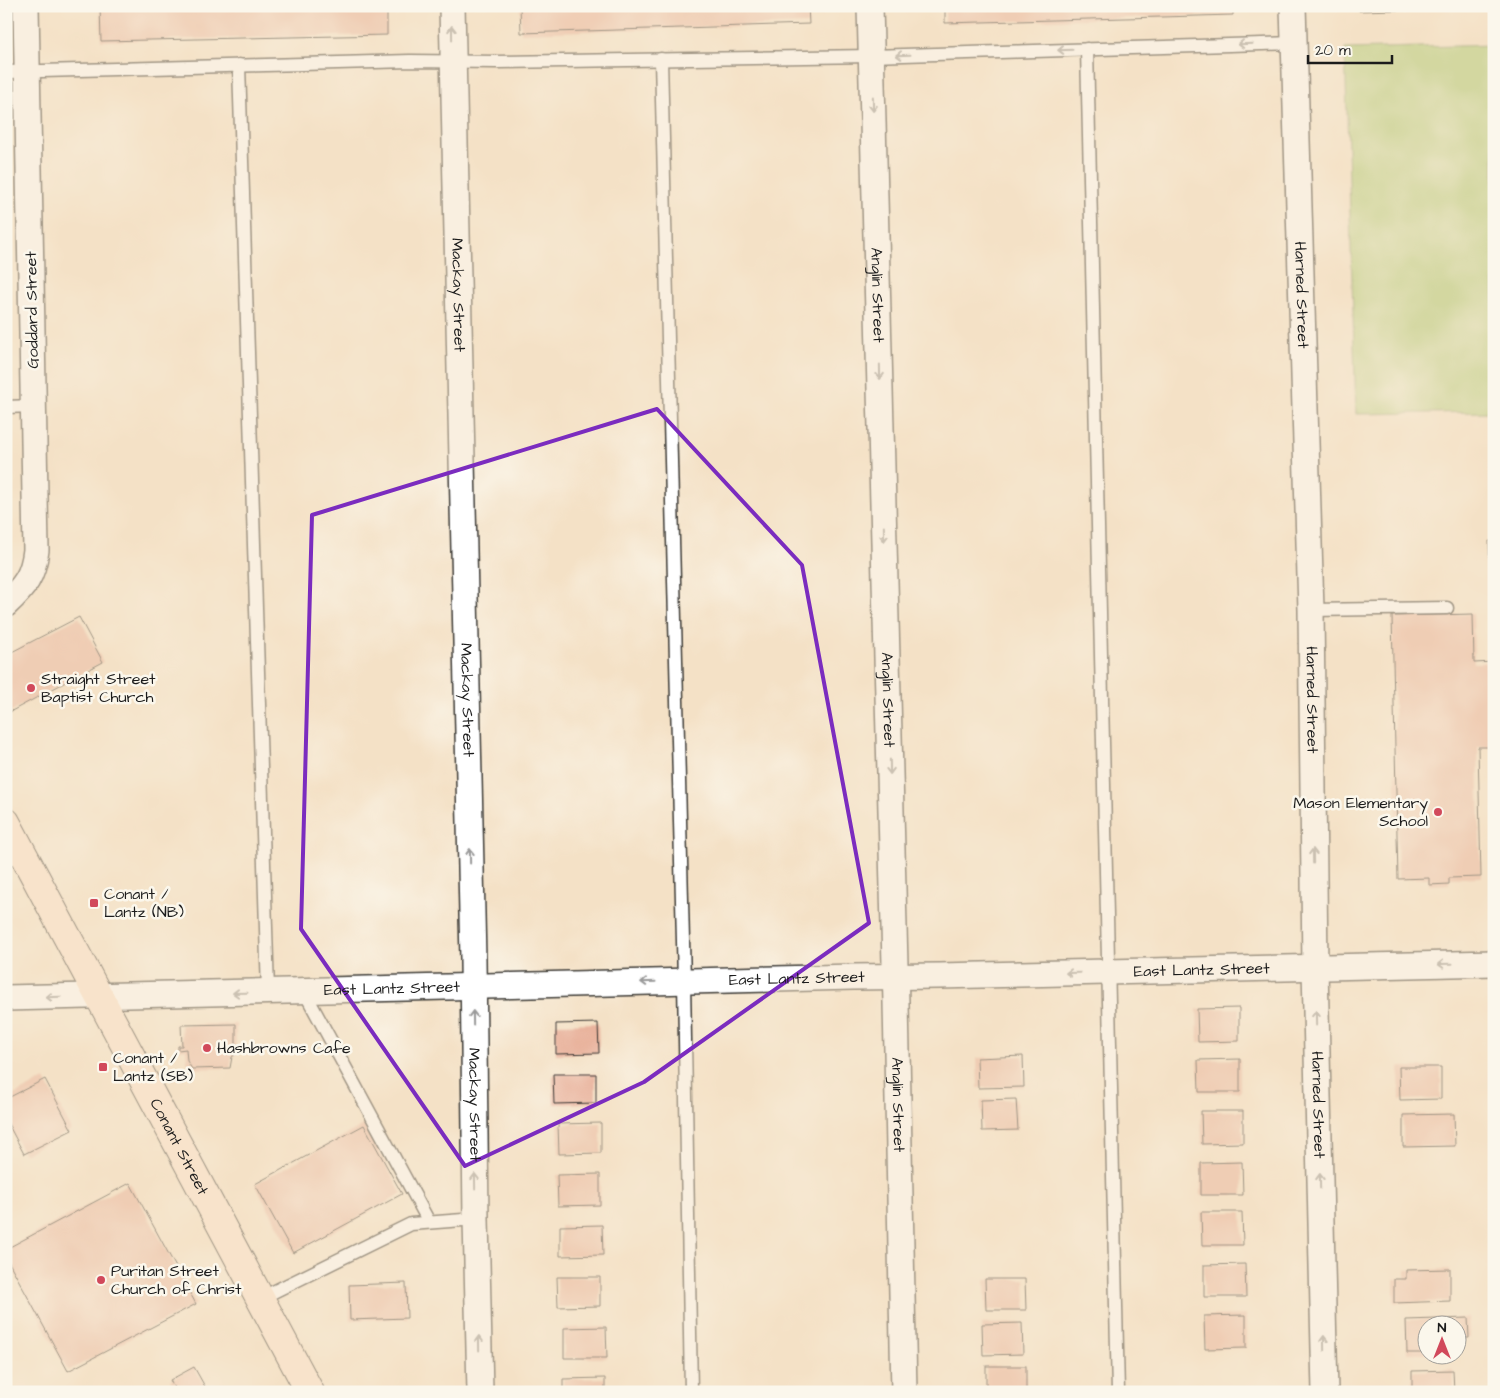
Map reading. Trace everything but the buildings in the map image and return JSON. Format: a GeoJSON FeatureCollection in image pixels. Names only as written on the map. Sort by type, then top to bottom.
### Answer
{"type":"FeatureCollection","features":[{"type":"Feature","properties":{"kind":"main road","name":"Conant Street"},"geometry":{"type":"LineString","coordinates":[[6,822],[310,1392]]}},
{"type":"Feature","properties":{"kind":"street","name":"Goddard Street"},"geometry":{"type":"LineString","coordinates":[[6,604],[21,590],[30,576],[36,550],[34,406],[17,72],[26,6]]}},
{"type":"Feature","properties":{"kind":"street","name":"Mackay Street"},"geometry":{"type":"LineString","coordinates":[[452,6],[480,1392]]}},
{"type":"Feature","properties":{"kind":"street","name":"Anglin Street"},"geometry":{"type":"LineString","coordinates":[[870,6],[904,1392]]}},
{"type":"Feature","properties":{"kind":"street","name":"Harned Street"},"geometry":{"type":"LineString","coordinates":[[1293,6],[1311,610],[1315,968],[1325,1392]]}},
{"type":"Feature","properties":{"kind":"street","name":"East Lantz Street"},"geometry":{"type":"LineString","coordinates":[[6,998],[1494,963]]}},
{"type":"Feature","properties":{"kind":"lane"},"geometry":{"type":"LineString","coordinates":[[17,72],[452,60],[497,62],[872,56],[1294,42]]}},
{"type":"Feature","properties":{"kind":"lane"},"geometry":{"type":"LineString","coordinates":[[1087,49],[1118,1392]]}},
{"type":"Feature","properties":{"kind":"lane"},"geometry":{"type":"LineString","coordinates":[[661,59],[684,982],[691,1392]]}},
{"type":"Feature","properties":{"kind":"lane"},"geometry":{"type":"LineString","coordinates":[[239,65],[268,992]]}},
{"type":"Feature","properties":{"kind":"lane"},"geometry":{"type":"LineString","coordinates":[[6,407],[34,406]]}},
{"type":"Feature","properties":{"kind":"lane"},"geometry":{"type":"LineString","coordinates":[[1311,610],[1447,608]]}},
{"type":"Feature","properties":{"kind":"lane"},"geometry":{"type":"LineString","coordinates":[[304,991],[429,1222]]}},
{"type":"Feature","properties":{"kind":"lane"},"geometry":{"type":"LineString","coordinates":[[261,1298],[411,1224],[476,1220]]}},
{"type":"Feature","properties":{"kind":"highlighted area"},"geometry":{"type":"Polygon","coordinates":[[[657,409],[802,565],[869,923],[644,1082],[465,1166],[301,929],[312,515],[657,409]]]}},
{"type":"Feature","properties":{"kind":"green space"},"geometry":{"type":"Polygon","coordinates":[[[1494,45],[1494,412],[1356,414],[1345,49],[1494,45]]]}},
{"type":"Feature","properties":{"kind":"place","name":"Straight Street Baptist Church"},"geometry":{"type":"Point","coordinates":[31,688]}},
{"type":"Feature","properties":{"kind":"place","name":"Mason Elementary School"},"geometry":{"type":"Point","coordinates":[1438,812]}},
{"type":"Feature","properties":{"kind":"place","name":"Conant / Lantz (NB)"},"geometry":{"type":"Point","coordinates":[94,903]}},
{"type":"Feature","properties":{"kind":"place","name":"Hashbrowns Cafe"},"geometry":{"type":"Point","coordinates":[207,1048]}},
{"type":"Feature","properties":{"kind":"place","name":"Conant / Lantz (SB)"},"geometry":{"type":"Point","coordinates":[103,1067]}},
{"type":"Feature","properties":{"kind":"place","name":"Puritan Street Church of Christ"},"geometry":{"type":"Point","coordinates":[101,1280]}}]}
